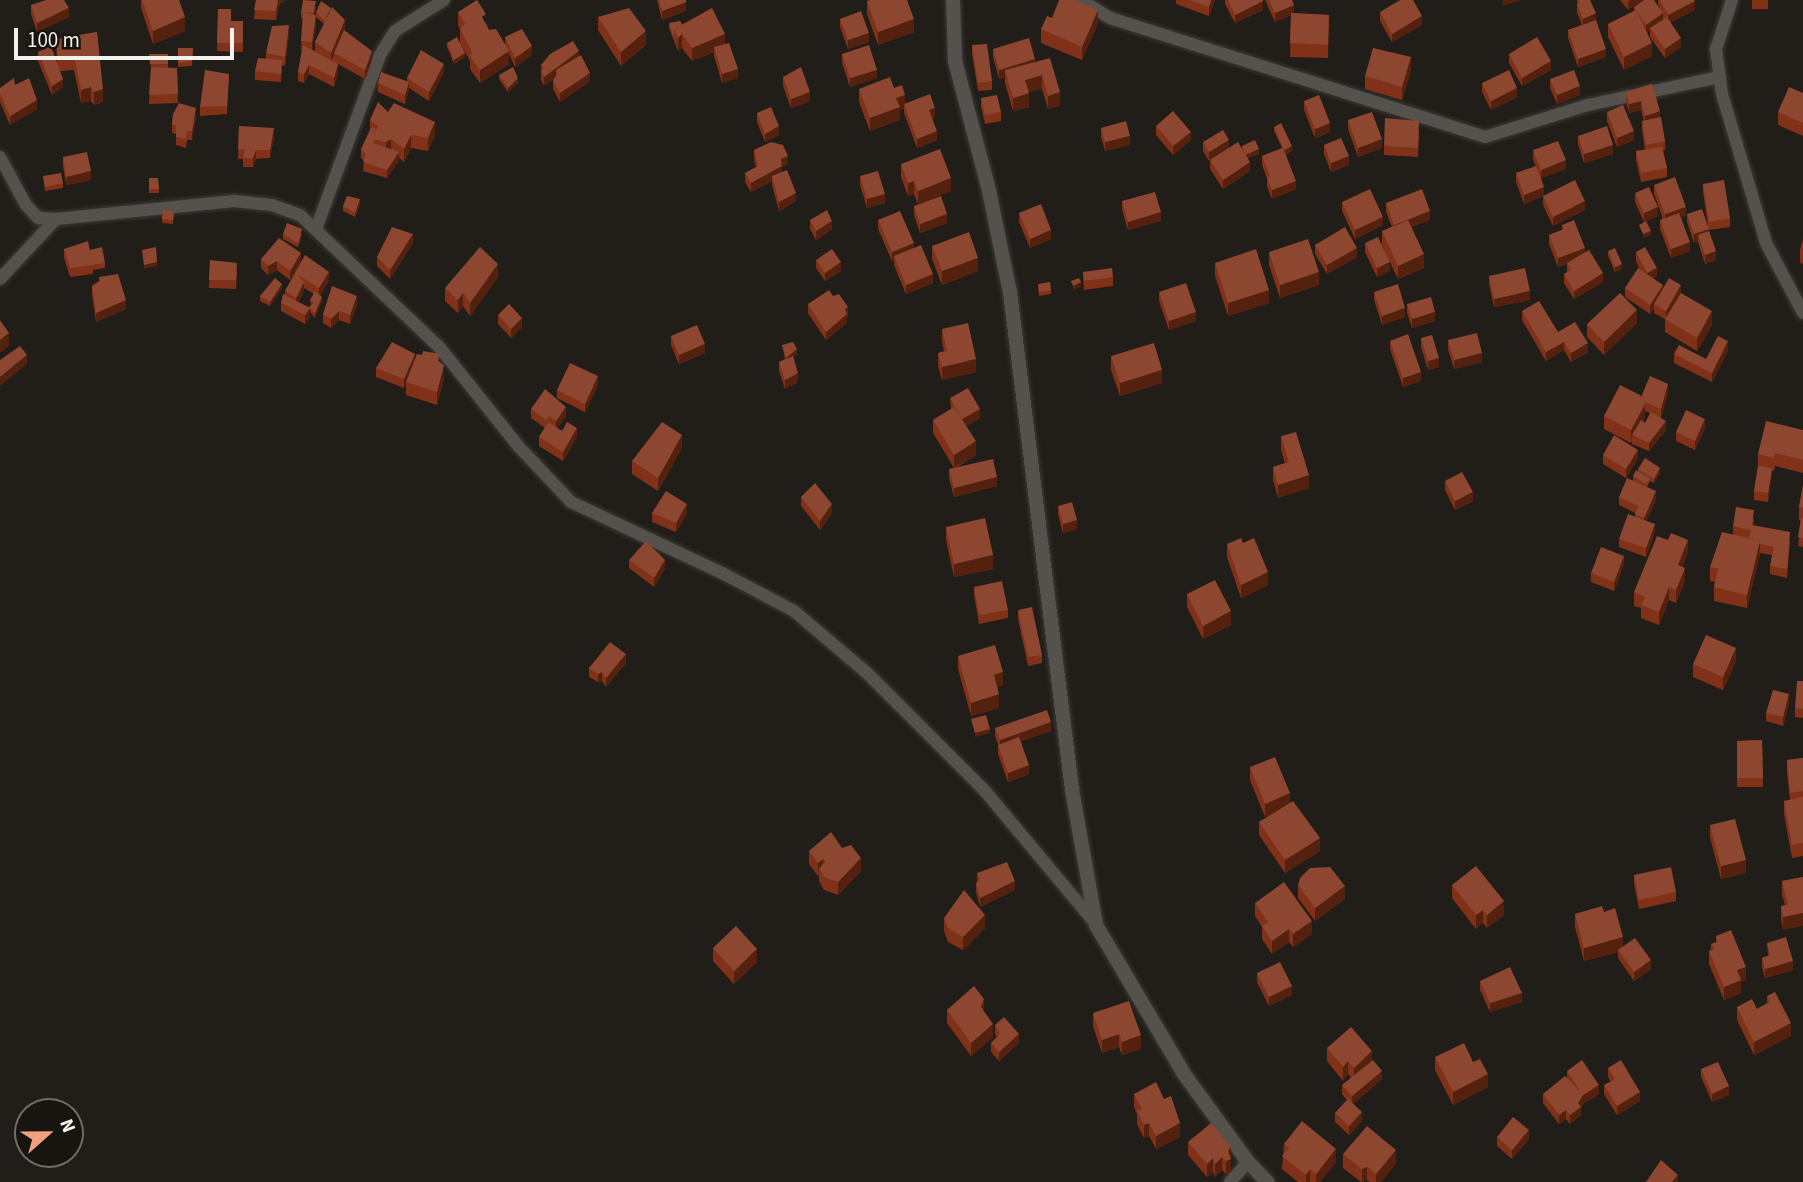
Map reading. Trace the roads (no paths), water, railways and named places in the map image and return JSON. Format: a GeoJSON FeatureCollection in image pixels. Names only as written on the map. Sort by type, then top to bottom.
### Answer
{"type":"FeatureCollection","features":[{"type":"Feature","properties":{"kind":"street"},"geometry":{"type":"LineString","coordinates":[[316,229],[380,55],[395,31],[444,0]]}},
{"type":"Feature","properties":{"kind":"street"},"geometry":{"type":"LineString","coordinates":[[953,0],[955,61],[989,191],[1010,292],[1072,790],[1097,925]]}},
{"type":"Feature","properties":{"kind":"street"},"geometry":{"type":"LineString","coordinates":[[1082,0],[1110,18],[1485,137],[1588,106],[1720,77]]}},
{"type":"Feature","properties":{"kind":"street"},"geometry":{"type":"LineString","coordinates":[[1732,0],[1716,49],[1720,77],[1766,243],[1803,313]]}},
{"type":"Feature","properties":{"kind":"street"},"geometry":{"type":"LineString","coordinates":[[0,157],[26,205],[38,218],[56,219],[234,201],[272,205],[300,215],[440,348],[519,447],[571,502],[722,573],[794,611],[867,673],[985,791],[1097,925],[1184,1074],[1248,1161],[1267,1182]]}},
{"type":"Feature","properties":{"kind":"street"},"geometry":{"type":"LineString","coordinates":[[0,279],[56,219]]}},
{"type":"Feature","properties":{"kind":"street"},"geometry":{"type":"LineString","coordinates":[[1230,1182],[1248,1161]]}}]}
